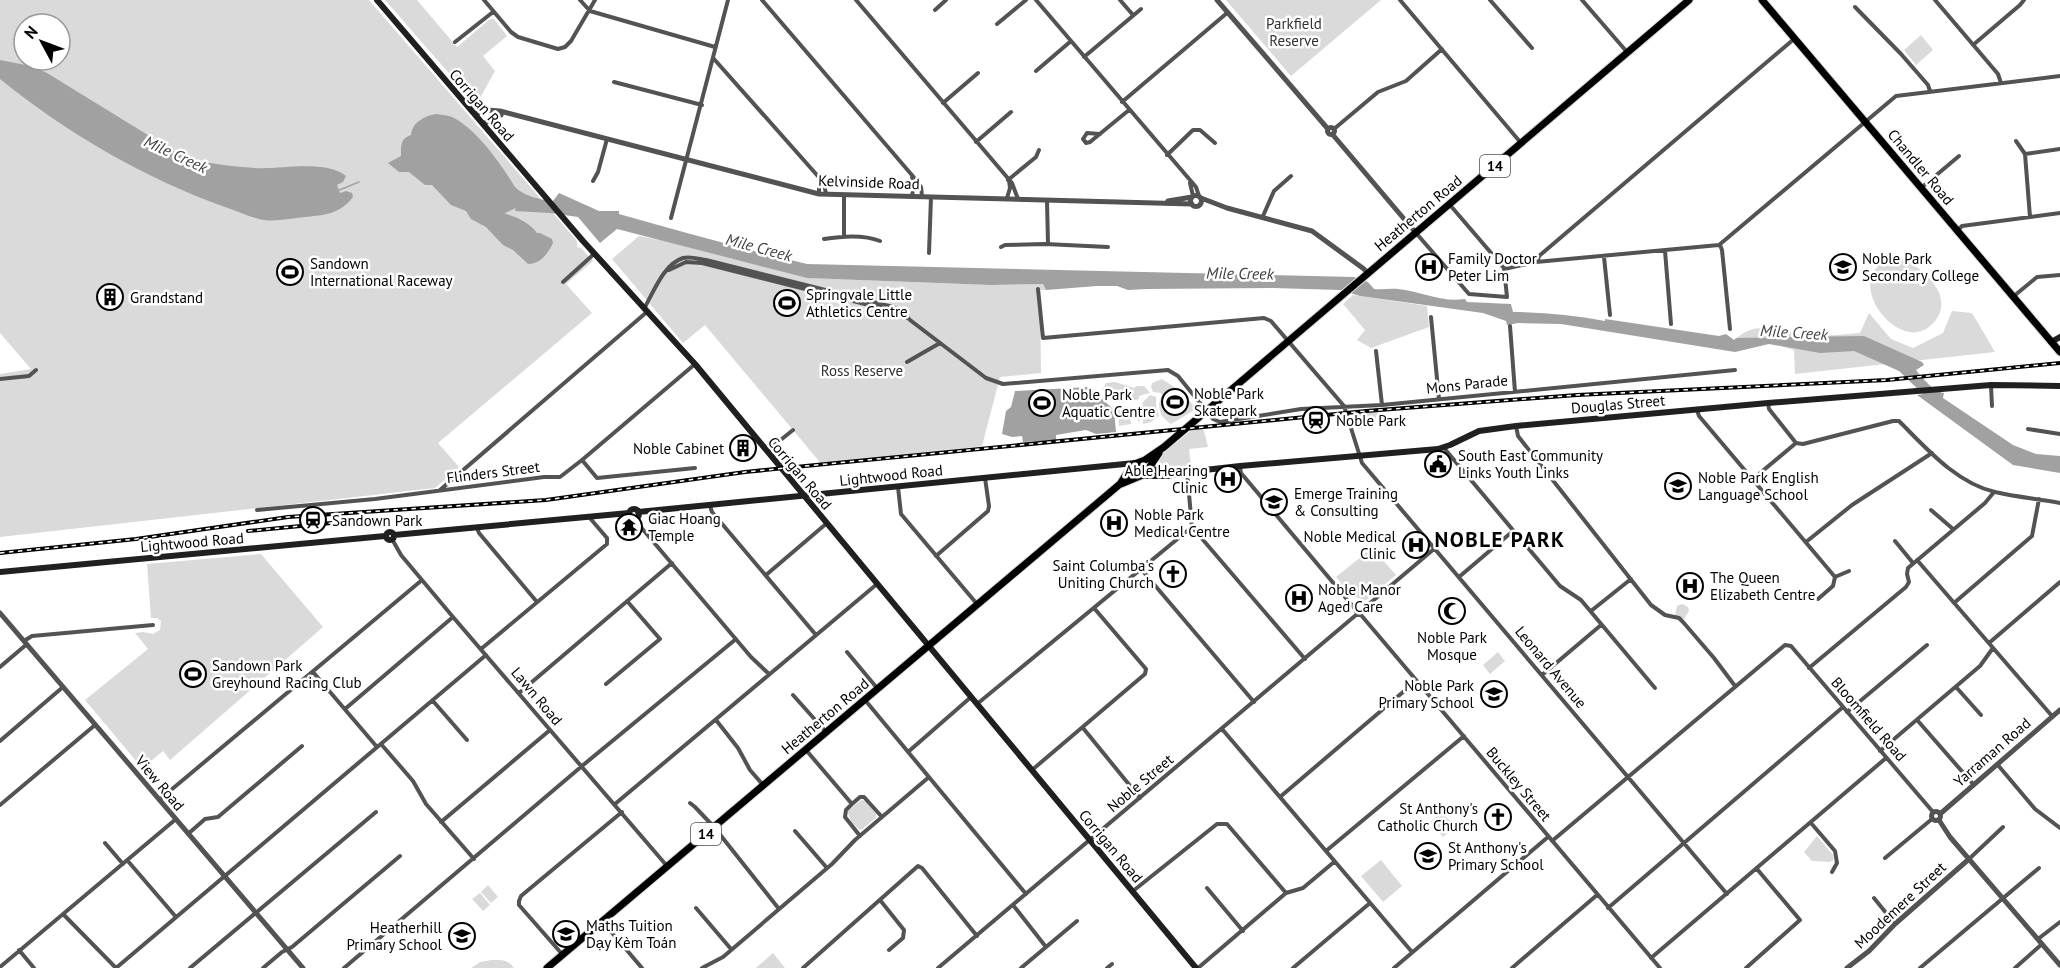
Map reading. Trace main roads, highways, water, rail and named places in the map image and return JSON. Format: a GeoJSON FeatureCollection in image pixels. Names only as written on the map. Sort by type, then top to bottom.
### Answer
{"type":"FeatureCollection","features":[{"type":"Feature","properties":{"kind":"main road","name":"Corrigan Road"},"geometry":{"type":"LineString","coordinates":[[377,0],[560,215],[695,364],[1197,968]]}},
{"type":"Feature","properties":{"kind":"main road","name":"Heatherton Road"},"geometry":{"type":"LineString","coordinates":[[1136,463],[1162,450],[1689,0]]}},
{"type":"Feature","properties":{"kind":"main road","name":"Chandler Road"},"geometry":{"type":"LineString","coordinates":[[1762,0],[2057,346]]}},
{"type":"Feature","properties":{"kind":"main road"},"geometry":{"type":"LineString","coordinates":[[2057,346],[2060,337]]}},
{"type":"Feature","properties":{"kind":"main road","name":"Douglas Street"},"geometry":{"type":"LineString","coordinates":[[1139,477],[1444,448],[1479,431],[1516,426],[1991,385],[2058,385]]}},
{"type":"Feature","properties":{"kind":"main road","name":"Heatherton Road"},"geometry":{"type":"LineString","coordinates":[[1150,469],[1162,450]]}},
{"type":"Feature","properties":{"kind":"main road"},"geometry":{"type":"LineString","coordinates":[[1162,450],[1158,465],[1163,472]]}},
{"type":"Feature","properties":{"kind":"main road"},"geometry":{"type":"LineString","coordinates":[[1136,463],[1150,469]]}},
{"type":"Feature","properties":{"kind":"main road","name":"Lightwood Road"},"geometry":{"type":"LineString","coordinates":[[638,512],[1136,463]]}},
{"type":"Feature","properties":{"kind":"main road","name":"14"},"geometry":{"type":"LineString","coordinates":[[1129,471],[1136,463]]}},
{"type":"Feature","properties":{"kind":"main road","name":"Lightwood Road"},"geometry":{"type":"LineString","coordinates":[[1111,466],[1129,471]]}},
{"type":"Feature","properties":{"kind":"main road","name":"Douglas Street"},"geometry":{"type":"LineString","coordinates":[[1150,469],[1163,472],[1186,472]]}},
{"type":"Feature","properties":{"kind":"main road","name":"14"},"geometry":{"type":"LineString","coordinates":[[1139,477],[1150,469]]}},
{"type":"Feature","properties":{"kind":"main road","name":"Heatherton Road"},"geometry":{"type":"LineString","coordinates":[[547,968],[1120,484],[1129,471]]}},
{"type":"Feature","properties":{"kind":"main road"},"geometry":{"type":"LineString","coordinates":[[1129,471],[1133,476],[1139,477]]}},
{"type":"Feature","properties":{"kind":"main road","name":"Heatherton Road"},"geometry":{"type":"LineString","coordinates":[[1120,484],[1139,477]]}},
{"type":"Feature","properties":{"kind":"main road"},"geometry":{"type":"LineString","coordinates":[[634,509],[638,512],[638,516],[634,519],[629,513],[634,509]]}},
{"type":"Feature","properties":{"kind":"main road","name":"Lightwood Road"},"geometry":{"type":"LineString","coordinates":[[0,572],[385,536],[387,539],[629,513]]}},
{"type":"Feature","properties":{"kind":"water"},"geometry":{"type":"Polygon","coordinates":[[[0,60],[12,62],[12,72],[45,72],[182,156],[209,163],[255,168],[302,166],[326,168],[346,176],[343,182],[337,185],[340,193],[346,191],[352,193],[353,197],[343,207],[332,213],[279,220],[249,216],[195,196],[136,168],[51,117],[0,79],[0,60]]]}},
{"type":"Feature","properties":{"kind":"water"},"geometry":{"type":"Polygon","coordinates":[[[436,114],[452,117],[472,131],[496,158],[515,187],[528,195],[553,201],[559,193],[599,211],[619,211],[619,214],[643,221],[807,264],[1354,277],[1368,282],[1374,289],[1406,290],[1439,298],[1465,299],[1467,302],[1511,304],[1513,312],[1559,314],[1719,336],[1726,334],[1734,340],[1736,338],[1864,336],[1922,362],[1924,365],[1916,370],[1932,387],[1944,393],[1943,398],[2013,445],[2036,454],[2060,456],[2060,473],[2013,465],[1917,395],[1923,394],[1899,371],[1854,351],[1820,353],[1769,344],[1735,352],[1561,324],[1507,325],[1506,321],[1483,313],[1360,296],[1340,290],[1273,288],[1128,290],[1117,286],[1097,286],[1046,290],[1043,284],[990,285],[807,278],[617,229],[600,243],[578,217],[515,211],[516,208],[505,213],[523,221],[537,233],[552,239],[553,243],[540,260],[528,264],[513,250],[503,245],[486,227],[471,219],[466,211],[451,205],[432,185],[425,185],[409,172],[399,172],[388,163],[401,156],[403,141],[411,135],[416,123],[436,114]]]}},
{"type":"Feature","properties":{"kind":"water"},"geometry":{"type":"Polygon","coordinates":[[[1089,387],[1114,410],[1116,432],[1096,434],[1086,430],[1056,435],[1056,440],[1023,442],[1022,436],[1012,437],[1002,434],[1006,411],[1011,407],[1015,391],[1089,387]]]}},
{"type":"Feature","properties":{"kind":"waterway","name":"Mile Creek"},"geometry":{"type":"LineString","coordinates":[[337,191],[359,182]]}},
{"type":"Feature","properties":{"kind":"railway"},"geometry":{"type":"LineString","coordinates":[[0,553],[136,539],[288,517],[546,500],[745,472],[1366,411],[1577,395],[1887,380],[2060,363]]}},
{"type":"Feature","properties":{"kind":"railway"},"geometry":{"type":"LineString","coordinates":[[248,531],[373,519]]}},
{"type":"Feature","properties":{"kind":"place","name":"Family Doctor Peter Lim"},"geometry":{"type":"Point","coordinates":[1429,267]}},
{"type":"Feature","properties":{"kind":"place","name":"Noble Park Secondary College"},"geometry":{"type":"Point","coordinates":[1843,267]}},
{"type":"Feature","properties":{"kind":"place","name":"Sandown International Raceway"},"geometry":{"type":"Point","coordinates":[290,272]}},
{"type":"Feature","properties":{"kind":"place","name":"Grandstand"},"geometry":{"type":"Point","coordinates":[110,297]}},
{"type":"Feature","properties":{"kind":"place","name":"Springvale Little Athletics Centre"},"geometry":{"type":"Point","coordinates":[787,303]}},
{"type":"Feature","properties":{"kind":"place","name":"Noble Park Skatepark"},"geometry":{"type":"Point","coordinates":[1175,402]}},
{"type":"Feature","properties":{"kind":"place","name":"Noble Park Aquatic Centre"},"geometry":{"type":"Point","coordinates":[1042,403]}},
{"type":"Feature","properties":{"kind":"place","name":"Noble Park"},"geometry":{"type":"Point","coordinates":[1316,420]}},
{"type":"Feature","properties":{"kind":"place","name":"Noble Cabinet"},"geometry":{"type":"Point","coordinates":[743,448]}},
{"type":"Feature","properties":{"kind":"place","name":"South East Community Links Youth Links"},"geometry":{"type":"Point","coordinates":[1438,464]}},
{"type":"Feature","properties":{"kind":"place","name":"Able Hearing Clinic"},"geometry":{"type":"Point","coordinates":[1228,479]}},
{"type":"Feature","properties":{"kind":"place","name":"Noble Park English Language School"},"geometry":{"type":"Point","coordinates":[1678,486]}},
{"type":"Feature","properties":{"kind":"place","name":"Emerge Training & Consulting"},"geometry":{"type":"Point","coordinates":[1274,502]}},
{"type":"Feature","properties":{"kind":"place","name":"Sandown Park"},"geometry":{"type":"Point","coordinates":[313,520]}},
{"type":"Feature","properties":{"kind":"place","name":"Noble Park Medical Centre"},"geometry":{"type":"Point","coordinates":[1114,523]}},
{"type":"Feature","properties":{"kind":"place","name":"Giac Hoang Temple"},"geometry":{"type":"Point","coordinates":[629,527]}},
{"type":"Feature","properties":{"kind":"place","name":"Noble Medical Clinic"},"geometry":{"type":"Point","coordinates":[1416,545]}},
{"type":"Feature","properties":{"kind":"place","name":"Saint Columba's Uniting Church"},"geometry":{"type":"Point","coordinates":[1173,574]}},
{"type":"Feature","properties":{"kind":"place","name":"The Queen Elizabeth Centre"},"geometry":{"type":"Point","coordinates":[1690,586]}},
{"type":"Feature","properties":{"kind":"place","name":"Noble Manor Aged Care"},"geometry":{"type":"Point","coordinates":[1299,598]}},
{"type":"Feature","properties":{"kind":"place","name":"Noble Park Mosque"},"geometry":{"type":"Point","coordinates":[1452,611]}},
{"type":"Feature","properties":{"kind":"place","name":"Sandown Park Greyhound Racing Club"},"geometry":{"type":"Point","coordinates":[193,674]}},
{"type":"Feature","properties":{"kind":"place","name":"Noble Park Primary School"},"geometry":{"type":"Point","coordinates":[1494,694]}},
{"type":"Feature","properties":{"kind":"place","name":"St Anthony's Catholic Church"},"geometry":{"type":"Point","coordinates":[1498,817]}},
{"type":"Feature","properties":{"kind":"place","name":"St Anthony's Primary School"},"geometry":{"type":"Point","coordinates":[1428,856]}},
{"type":"Feature","properties":{"kind":"place","name":"Maths Tuition Dạy Kèm Toán"},"geometry":{"type":"Point","coordinates":[566,934]}},
{"type":"Feature","properties":{"kind":"place","name":"Heatherhill Primary School"},"geometry":{"type":"Point","coordinates":[462,936]}},
{"type":"Feature","properties":{"kind":"district","name":"NOBLE PARK"},"geometry":{"type":"Point","coordinates":[1500,539]}},
{"type":"Feature","properties":{"kind":"park label","name":"Parkfield Reserve"},"geometry":{"type":"Point","coordinates":[1294,32]}},
{"type":"Feature","properties":{"kind":"park label","name":"Ross Reserve"},"geometry":{"type":"Point","coordinates":[862,370]}}]}
